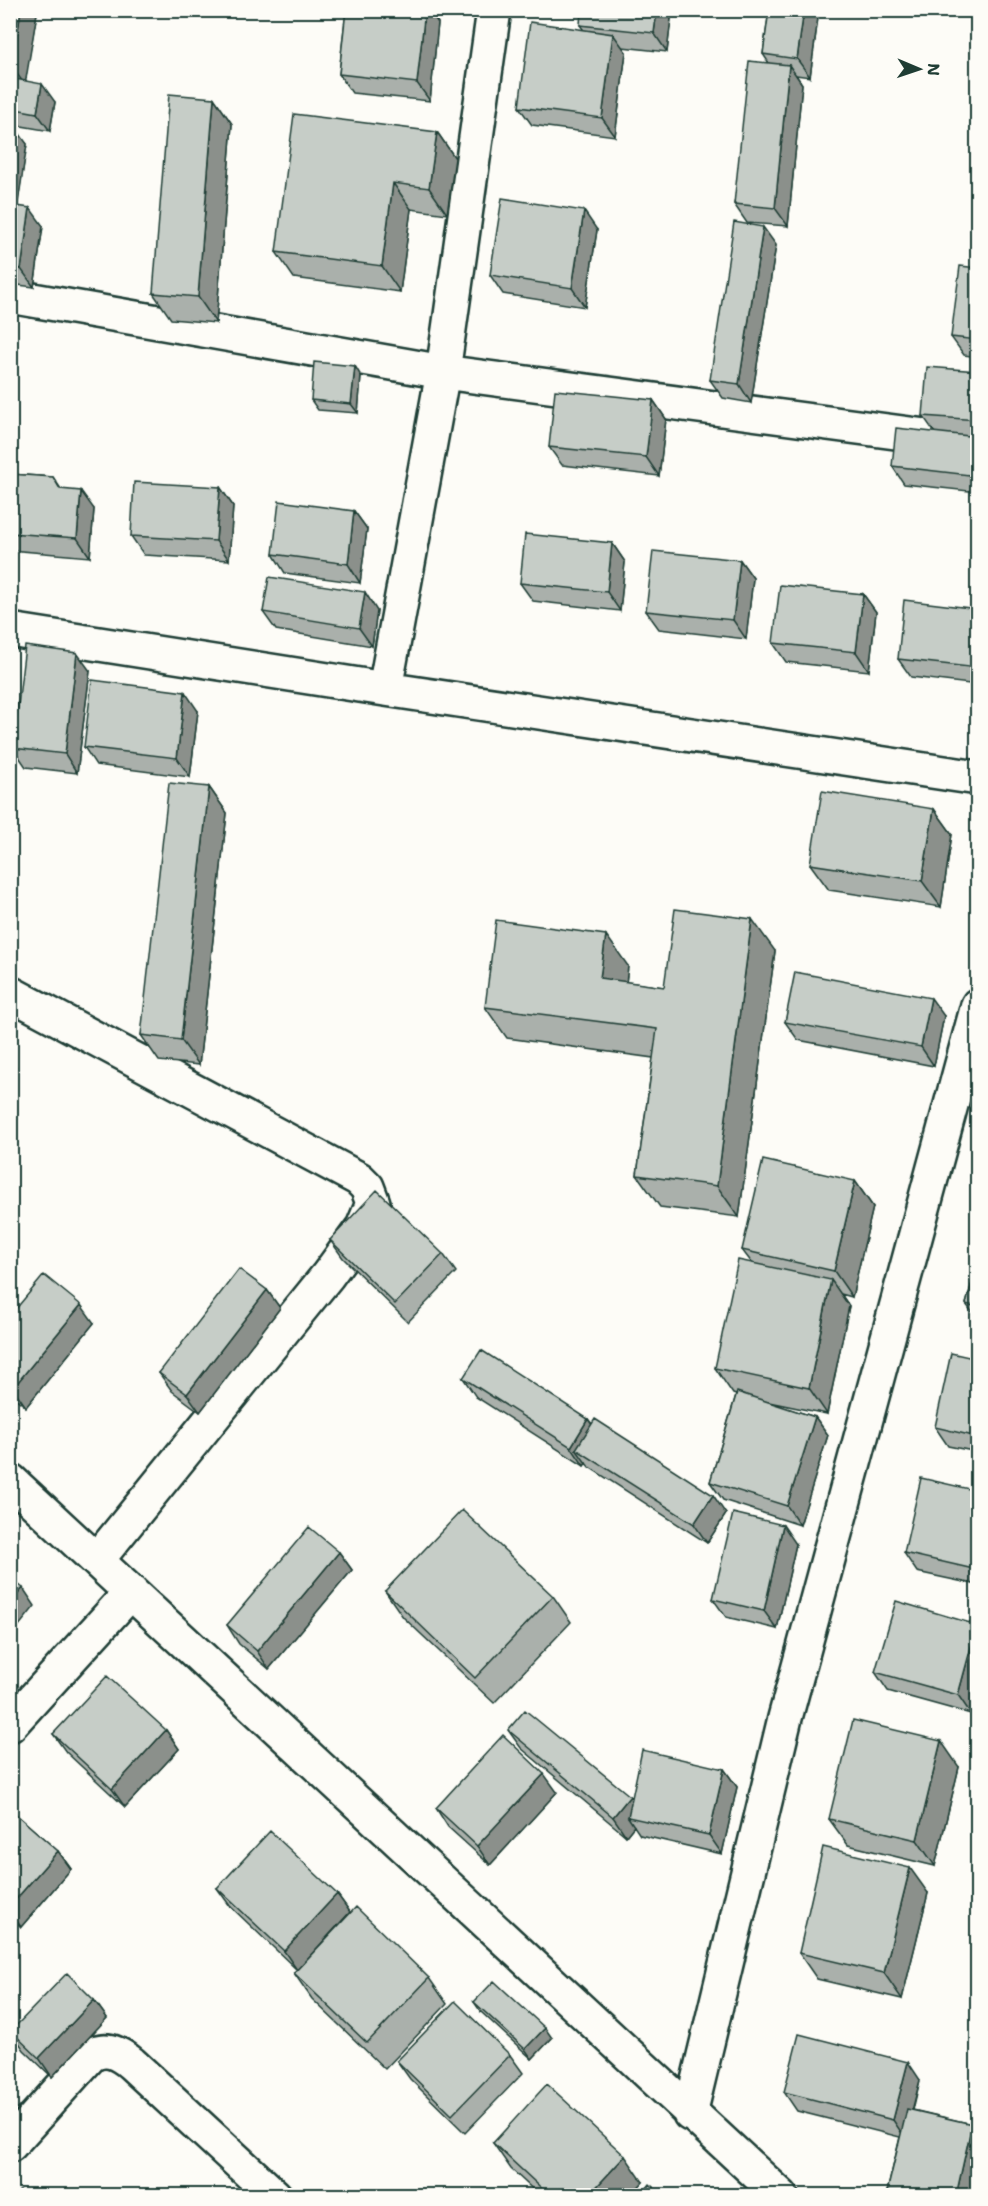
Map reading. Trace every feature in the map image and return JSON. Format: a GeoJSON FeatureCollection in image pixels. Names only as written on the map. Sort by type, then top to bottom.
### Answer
{"type":"FeatureCollection","features":[{"type":"Feature","properties":{"kind":"street"},"geometry":{"type":"LineString","coordinates":[[385,689],[443,372],[494,10]]}},
{"type":"Feature","properties":{"kind":"street"},"geometry":{"type":"LineString","coordinates":[[10,296],[443,372],[978,443]]}},
{"type":"Feature","properties":{"kind":"street"},"geometry":{"type":"LineString","coordinates":[[10,630],[978,778]]}},
{"type":"Feature","properties":{"kind":"street"},"geometry":{"type":"LineString","coordinates":[[10,993],[359,1179],[367,1187],[373,1203],[363,1227],[328,1275],[97,1560]]}},
{"type":"Feature","properties":{"kind":"street"},"geometry":{"type":"LineString","coordinates":[[690,2114],[785,1718],[978,1005]]}},
{"type":"Feature","properties":{"kind":"street"},"geometry":{"type":"LineString","coordinates":[[10,1480],[690,2114],[781,2196]]}},
{"type":"Feature","properties":{"kind":"street"},"geometry":{"type":"LineString","coordinates":[[10,1725],[131,1592]]}},
{"type":"Feature","properties":{"kind":"street"},"geometry":{"type":"LineString","coordinates":[[10,2145],[91,2055],[98,2051],[110,2051],[119,2053],[132,2063],[275,2196]]}},
{"type":"Feature","properties":{"kind":"building"},"geometry":{"type":"Polygon","coordinates":[[[10,10],[21,10],[12,67],[10,67],[10,10]]]}},
{"type":"Feature","properties":{"kind":"building"},"geometry":{"type":"Polygon","coordinates":[[[346,10],[425,10],[417,83],[339,74],[346,10]]]}},
{"type":"Feature","properties":{"kind":"building"},"geometry":{"type":"Polygon","coordinates":[[[581,10],[657,10],[654,33],[580,25],[581,10]]]}},
{"type":"Feature","properties":{"kind":"building"},"geometry":{"type":"Polygon","coordinates":[[[769,10],[804,10],[797,59],[763,54],[769,10]]]}},
{"type":"Feature","properties":{"kind":"building"},"geometry":{"type":"Polygon","coordinates":[[[530,22],[613,34],[602,118],[519,107],[530,22]]]}},
{"type":"Feature","properties":{"kind":"building"},"geometry":{"type":"Polygon","coordinates":[[[749,61],[789,65],[775,208],[734,204],[749,61]]]}},
{"type":"Feature","properties":{"kind":"building"},"geometry":{"type":"Polygon","coordinates":[[[10,78],[42,84],[37,113],[10,108],[10,78]]]}},
{"type":"Feature","properties":{"kind":"building"},"geometry":{"type":"Polygon","coordinates":[[[169,94],[214,98],[198,297],[153,293],[169,94]]]}},
{"type":"Feature","properties":{"kind":"building"},"geometry":{"type":"Polygon","coordinates":[[[294,114],[437,132],[429,188],[393,183],[382,266],[276,252],[294,114]]]}},
{"type":"Feature","properties":{"kind":"building"},"geometry":{"type":"Polygon","coordinates":[[[10,126],[14,126],[10,149],[10,126]]]}},
{"type":"Feature","properties":{"kind":"building"},"geometry":{"type":"Polygon","coordinates":[[[502,198],[584,211],[572,288],[490,275],[502,198]]]}},
{"type":"Feature","properties":{"kind":"building"},"geometry":{"type":"Polygon","coordinates":[[[10,205],[30,208],[21,269],[10,267],[10,205]]]}},
{"type":"Feature","properties":{"kind":"building"},"geometry":{"type":"Polygon","coordinates":[[[734,222],[763,227],[739,384],[710,380],[734,222]]]}},
{"type":"Feature","properties":{"kind":"building"},"geometry":{"type":"Polygon","coordinates":[[[960,266],[978,268],[978,340],[951,337],[960,266]]]}},
{"type":"Feature","properties":{"kind":"building"},"geometry":{"type":"Polygon","coordinates":[[[314,362],[355,366],[351,404],[311,400],[314,362]]]}},
{"type":"Feature","properties":{"kind":"building"},"geometry":{"type":"Polygon","coordinates":[[[927,367],[978,371],[978,420],[923,416],[927,367]]]}},
{"type":"Feature","properties":{"kind":"building"},"geometry":{"type":"Polygon","coordinates":[[[555,390],[653,400],[646,457],[549,447],[555,390]]]}},
{"type":"Feature","properties":{"kind":"building"},"geometry":{"type":"Polygon","coordinates":[[[896,428],[978,437],[978,476],[892,466],[896,428]]]}},
{"type":"Feature","properties":{"kind":"building"},"geometry":{"type":"Polygon","coordinates":[[[10,474],[53,477],[60,489],[81,491],[77,538],[10,533],[10,474]]]}},
{"type":"Feature","properties":{"kind":"building"},"geometry":{"type":"Polygon","coordinates":[[[134,482],[220,487],[216,541],[131,536],[134,482]]]}},
{"type":"Feature","properties":{"kind":"building"},"geometry":{"type":"Polygon","coordinates":[[[279,501],[354,511],[348,564],[273,554],[279,501]]]}},
{"type":"Feature","properties":{"kind":"building"},"geometry":{"type":"Polygon","coordinates":[[[525,534],[612,543],[607,592],[520,583],[525,534]]]}},
{"type":"Feature","properties":{"kind":"building"},"geometry":{"type":"Polygon","coordinates":[[[653,551],[740,560],[733,620],[646,611],[653,551]]]}},
{"type":"Feature","properties":{"kind":"building"},"geometry":{"type":"Polygon","coordinates":[[[269,577],[365,592],[359,628],[263,612],[269,577]]]}},
{"type":"Feature","properties":{"kind":"building"},"geometry":{"type":"Polygon","coordinates":[[[780,585],[863,594],[856,652],[773,643],[780,585]]]}},
{"type":"Feature","properties":{"kind":"building"},"geometry":{"type":"Polygon","coordinates":[[[904,600],[978,609],[978,668],[898,659],[904,600]]]}},
{"type":"Feature","properties":{"kind":"building"},"geometry":{"type":"Polygon","coordinates":[[[25,646],[77,653],[65,754],[13,748],[25,646]]]}},
{"type":"Feature","properties":{"kind":"building"},"geometry":{"type":"Polygon","coordinates":[[[92,680],[185,692],[177,758],[84,747],[92,680]]]}},
{"type":"Feature","properties":{"kind":"building"},"geometry":{"type":"Polygon","coordinates":[[[169,783],[209,787],[181,1040],[141,1035],[169,783]]]}},
{"type":"Feature","properties":{"kind":"building"},"geometry":{"type":"Polygon","coordinates":[[[822,791],[934,809],[922,881],[810,864],[822,791]]]}},
{"type":"Feature","properties":{"kind":"building"},"geometry":{"type":"Polygon","coordinates":[[[675,909],[752,919],[717,1186],[637,1175],[657,1029],[485,1007],[496,920],[606,935],[600,978],[664,987],[675,909]]]}},
{"type":"Feature","properties":{"kind":"building"},"geometry":{"type":"Polygon","coordinates":[[[795,972],[931,998],[921,1047],[785,1022],[795,972]]]}},
{"type":"Feature","properties":{"kind":"building"},"geometry":{"type":"Polygon","coordinates":[[[763,1160],[855,1181],[834,1271],[742,1250],[763,1160]]]}},
{"type":"Feature","properties":{"kind":"building"},"geometry":{"type":"Polygon","coordinates":[[[377,1190],[443,1254],[395,1304],[330,1240],[377,1190]]]}},
{"type":"Feature","properties":{"kind":"building"},"geometry":{"type":"Polygon","coordinates":[[[738,1260],[831,1280],[809,1388],[715,1368],[738,1260]]]}},
{"type":"Feature","properties":{"kind":"building"},"geometry":{"type":"Polygon","coordinates":[[[978,1262],[978,1307],[966,1304],[978,1262]]]}},
{"type":"Feature","properties":{"kind":"building"},"geometry":{"type":"Polygon","coordinates":[[[239,1269],[267,1290],[187,1394],[159,1373],[239,1269]]]}},
{"type":"Feature","properties":{"kind":"building"},"geometry":{"type":"Polygon","coordinates":[[[44,1275],[81,1305],[13,1388],[10,1386],[10,1316],[44,1275]]]}},
{"type":"Feature","properties":{"kind":"building"},"geometry":{"type":"Polygon","coordinates":[[[481,1350],[588,1419],[571,1447],[463,1378],[481,1350]]]}},
{"type":"Feature","properties":{"kind":"building"},"geometry":{"type":"Polygon","coordinates":[[[951,1353],[978,1359],[978,1437],[935,1427],[951,1353]]]}},
{"type":"Feature","properties":{"kind":"building"},"geometry":{"type":"Polygon","coordinates":[[[737,1392],[815,1417],[787,1506],[710,1482],[737,1392]]]}},
{"type":"Feature","properties":{"kind":"building"},"geometry":{"type":"Polygon","coordinates":[[[595,1419],[713,1495],[694,1524],[576,1449],[595,1419]]]}},
{"type":"Feature","properties":{"kind":"building"},"geometry":{"type":"Polygon","coordinates":[[[921,1478],[978,1491],[978,1570],[904,1553],[921,1478]]]}},
{"type":"Feature","properties":{"kind":"building"},"geometry":{"type":"Polygon","coordinates":[[[462,1510],[553,1596],[475,1678],[385,1591],[462,1510]]]}},
{"type":"Feature","properties":{"kind":"building"},"geometry":{"type":"Polygon","coordinates":[[[733,1513],[783,1525],[764,1611],[713,1599],[733,1513]]]}},
{"type":"Feature","properties":{"kind":"building"},"geometry":{"type":"Polygon","coordinates":[[[309,1527],[339,1552],[257,1651],[227,1625],[309,1527]]]}},
{"type":"Feature","properties":{"kind":"building"},"geometry":{"type":"Polygon","coordinates":[[[10,1578],[23,1588],[10,1603],[10,1578]]]}},
{"type":"Feature","properties":{"kind":"building"},"geometry":{"type":"Polygon","coordinates":[[[896,1601],[977,1625],[958,1695],[875,1672],[896,1601]]]}},
{"type":"Feature","properties":{"kind":"building"},"geometry":{"type":"Polygon","coordinates":[[[107,1676],[166,1730],[112,1789],[53,1734],[107,1676]]]}},
{"type":"Feature","properties":{"kind":"building"},"geometry":{"type":"Polygon","coordinates":[[[525,1710],[630,1796],[613,1817],[508,1730],[525,1710]]]}},
{"type":"Feature","properties":{"kind":"building"},"geometry":{"type":"Polygon","coordinates":[[[853,1720],[941,1741],[917,1840],[829,1819],[853,1720]]]}},
{"type":"Feature","properties":{"kind":"building"},"geometry":{"type":"Polygon","coordinates":[[[503,1735],[544,1774],[477,1846],[436,1808],[503,1735]]]}},
{"type":"Feature","properties":{"kind":"building"},"geometry":{"type":"Polygon","coordinates":[[[642,1750],[724,1769],[709,1835],[628,1817],[642,1750]]]}},
{"type":"Feature","properties":{"kind":"building"},"geometry":{"type":"Polygon","coordinates":[[[10,1809],[58,1851],[10,1906],[10,1809]]]}},
{"type":"Feature","properties":{"kind":"building"},"geometry":{"type":"Polygon","coordinates":[[[270,1831],[337,1894],[284,1951],[217,1888],[270,1831]]]}},
{"type":"Feature","properties":{"kind":"building"},"geometry":{"type":"Polygon","coordinates":[[[823,1847],[910,1868],[884,1973],[799,1953],[823,1847]]]}},
{"type":"Feature","properties":{"kind":"building"},"geometry":{"type":"Polygon","coordinates":[[[356,1907],[429,1978],[367,2043],[294,1973],[356,1907]]]}},
{"type":"Feature","properties":{"kind":"building"},"geometry":{"type":"Polygon","coordinates":[[[67,1973],[94,2000],[39,2058],[11,2031],[67,1973]]]}},
{"type":"Feature","properties":{"kind":"building"},"geometry":{"type":"Polygon","coordinates":[[[494,1981],[545,2028],[525,2049],[474,2002],[494,1981]]]}},
{"type":"Feature","properties":{"kind":"building"},"geometry":{"type":"Polygon","coordinates":[[[455,2001],[510,2055],[452,2115],[397,2061],[455,2001]]]}},
{"type":"Feature","properties":{"kind":"building"},"geometry":{"type":"Polygon","coordinates":[[[799,2034],[908,2062],[893,2120],[784,2092],[799,2034]]]}},
{"type":"Feature","properties":{"kind":"building"},"geometry":{"type":"Polygon","coordinates":[[[547,2084],[625,2156],[588,2196],[550,2196],[493,2143],[547,2084]]]}},
{"type":"Feature","properties":{"kind":"building"},"geometry":{"type":"Polygon","coordinates":[[[907,2109],[972,2124],[956,2196],[886,2196],[907,2109]]]}},
{"type":"Feature","properties":{"kind":"building"},"geometry":{"type":"Polygon","coordinates":[[[650,2184],[662,2196],[640,2196],[650,2184]]]}},
{"type":"Feature","properties":{"kind":"building"},"geometry":{"type":"Polygon","coordinates":[[[20,2190],[25,2196],[15,2196],[20,2190]]]}}]}
